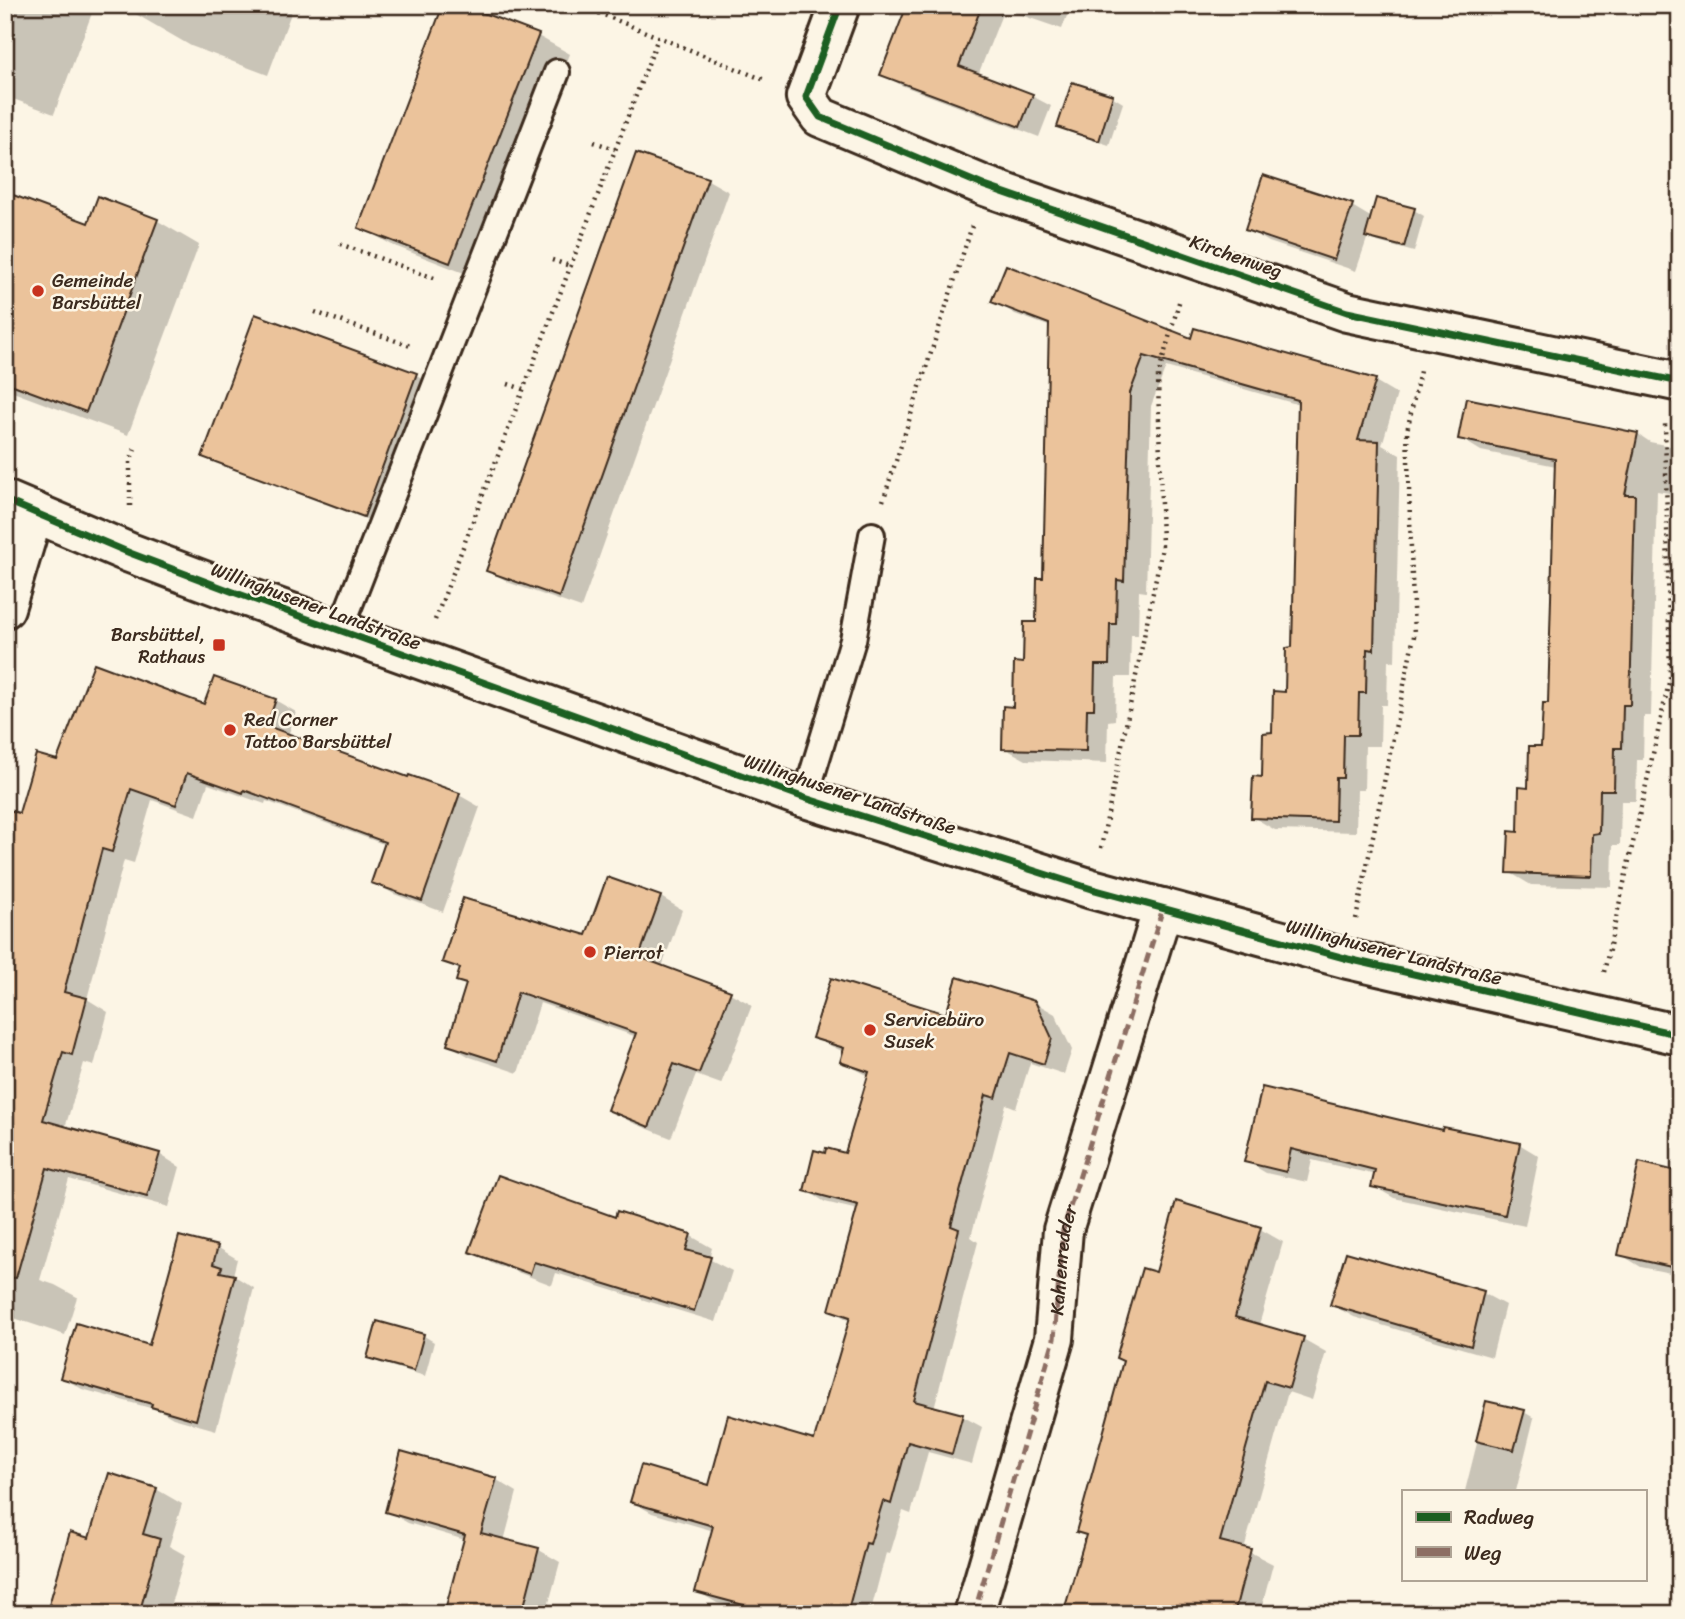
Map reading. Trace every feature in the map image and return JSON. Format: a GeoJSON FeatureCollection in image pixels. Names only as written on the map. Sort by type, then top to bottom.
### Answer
{"type":"FeatureCollection","features":[{"type":"Feature","properties":{"kind":"street"},"geometry":{"type":"LineString","coordinates":[[806,97],[840,5]]}},
{"type":"Feature","properties":{"kind":"street","name":"Kirchenweg"},"geometry":{"type":"LineString","coordinates":[[806,97],[820,117],[985,186],[1347,312],[1672,380]]}},
{"type":"Feature","properties":{"kind":"street"},"geometry":{"type":"LineString","coordinates":[[5,608],[19,506]]}},
{"type":"Feature","properties":{"kind":"street","name":"Willinghusener Landstraße"},"geometry":{"type":"LineString","coordinates":[[19,506],[130,553],[805,797],[1092,889],[1348,959],[1680,1035]]}},
{"type":"Feature","properties":{"kind":"street","name":"Kahlenredder"},"geometry":{"type":"LineString","coordinates":[[974,1614],[1054,1339],[1063,1230],[1163,908]]}},
{"type":"Feature","properties":{"kind":"lane"},"geometry":{"type":"LineString","coordinates":[[340,630],[557,72]]}},
{"type":"Feature","properties":{"kind":"lane"},"geometry":{"type":"LineString","coordinates":[[805,797],[853,640],[872,535]]}},
{"type":"Feature","properties":{"kind":"path"},"geometry":{"type":"LineString","coordinates":[[579,5],[806,97]]}},
{"type":"Feature","properties":{"kind":"path"},"geometry":{"type":"LineString","coordinates":[[446,589],[658,37]]}},
{"type":"Feature","properties":{"kind":"path"},"geometry":{"type":"LineString","coordinates":[[594,142],[615,149]]}},
{"type":"Feature","properties":{"kind":"path"},"geometry":{"type":"LineString","coordinates":[[872,535],[985,186]]}},
{"type":"Feature","properties":{"kind":"path"},"geometry":{"type":"LineString","coordinates":[[340,244],[471,291]]}},
{"type":"Feature","properties":{"kind":"path"},"geometry":{"type":"LineString","coordinates":[[1092,889],[1162,548],[1158,376],[1192,258]]}},
{"type":"Feature","properties":{"kind":"path"},"geometry":{"type":"LineString","coordinates":[[552,260],[570,266]]}},
{"type":"Feature","properties":{"kind":"path"},"geometry":{"type":"LineString","coordinates":[[315,312],[446,359]]}},
{"type":"Feature","properties":{"kind":"path"},"geometry":{"type":"LineString","coordinates":[[1348,959],[1413,636],[1407,430],[1429,329]]}},
{"type":"Feature","properties":{"kind":"path"},"geometry":{"type":"LineString","coordinates":[[1595,1016],[1670,678],[1672,380]]}},
{"type":"Feature","properties":{"kind":"path"},"geometry":{"type":"LineString","coordinates":[[508,384],[523,389]]}},
{"type":"Feature","properties":{"kind":"path"},"geometry":{"type":"LineString","coordinates":[[130,553],[130,463],[135,448]]}},
{"type":"Feature","properties":{"kind":"building"},"geometry":{"type":"Polygon","coordinates":[[[443,5],[462,5],[539,34],[450,263],[358,228],[443,5]]]}},
{"type":"Feature","properties":{"kind":"building"},"geometry":{"type":"Polygon","coordinates":[[[907,5],[982,5],[959,66],[1033,94],[1020,127],[880,75],[907,5]]]}},
{"type":"Feature","properties":{"kind":"building"},"geometry":{"type":"Polygon","coordinates":[[[1072,82],[1113,95],[1099,141],[1057,127],[1072,82]]]}},
{"type":"Feature","properties":{"kind":"building"},"geometry":{"type":"Polygon","coordinates":[[[636,153],[708,178],[559,597],[486,571],[636,153]]]}},
{"type":"Feature","properties":{"kind":"building"},"geometry":{"type":"Polygon","coordinates":[[[1263,175],[1353,204],[1334,260],[1245,230],[1263,175]]]}},
{"type":"Feature","properties":{"kind":"building"},"geometry":{"type":"Polygon","coordinates":[[[5,192],[88,223],[98,196],[158,219],[86,412],[5,382],[5,192]]]}},
{"type":"Feature","properties":{"kind":"building"},"geometry":{"type":"Polygon","coordinates":[[[1376,198],[1415,208],[1404,247],[1365,237],[1376,198]]]}},
{"type":"Feature","properties":{"kind":"building"},"geometry":{"type":"Polygon","coordinates":[[[1006,265],[1191,338],[1194,328],[1376,379],[1358,440],[1379,441],[1374,650],[1367,649],[1366,693],[1359,693],[1358,735],[1344,735],[1343,778],[1336,778],[1335,821],[1251,818],[1253,776],[1262,777],[1263,733],[1272,732],[1273,691],[1285,692],[1286,648],[1292,647],[1298,400],[1144,356],[1130,393],[1124,581],[1117,580],[1116,624],[1110,624],[1109,665],[1095,665],[1094,709],[1087,709],[1086,751],[1002,749],[1003,706],[1013,707],[1014,662],[1023,663],[1024,622],[1036,622],[1037,578],[1043,578],[1049,324],[991,302],[1006,265]]]}},
{"type":"Feature","properties":{"kind":"building"},"geometry":{"type":"Polygon","coordinates":[[[255,314],[417,373],[364,517],[202,457],[255,314]]]}},
{"type":"Feature","properties":{"kind":"building"},"geometry":{"type":"Polygon","coordinates":[[[1466,398],[1638,433],[1625,495],[1635,495],[1630,705],[1623,705],[1622,748],[1615,748],[1614,790],[1600,790],[1599,833],[1592,834],[1591,876],[1507,873],[1509,831],[1518,832],[1519,787],[1528,788],[1529,746],[1541,746],[1543,703],[1548,703],[1555,459],[1458,439],[1466,398]]]}},
{"type":"Feature","properties":{"kind":"building"},"geometry":{"type":"Polygon","coordinates":[[[94,663],[204,704],[214,677],[276,699],[267,726],[460,793],[422,901],[371,883],[385,842],[244,790],[243,793],[187,773],[176,805],[131,789],[112,852],[102,849],[64,992],[87,998],[72,1055],[63,1052],[43,1120],[160,1153],[147,1196],[47,1168],[16,1278],[5,1277],[5,809],[19,813],[36,754],[57,760],[94,663]]]}},
{"type":"Feature","properties":{"kind":"building"},"geometry":{"type":"Polygon","coordinates":[[[607,877],[661,896],[639,957],[731,991],[699,1073],[674,1064],[649,1127],[607,1110],[636,1033],[518,992],[497,1061],[447,1045],[466,984],[456,981],[460,968],[442,962],[463,898],[586,935],[607,877]]]}},
{"type":"Feature","properties":{"kind":"building"},"geometry":{"type":"Polygon","coordinates":[[[957,977],[1035,1001],[1052,1038],[1044,1064],[1010,1053],[996,1098],[986,1095],[951,1226],[959,1229],[914,1401],[963,1414],[952,1454],[908,1442],[891,1504],[883,1501],[870,1544],[866,1543],[847,1614],[777,1614],[695,1592],[713,1526],[630,1502],[641,1465],[709,1485],[728,1415],[814,1440],[850,1317],[829,1310],[858,1205],[804,1191],[814,1150],[825,1153],[826,1148],[845,1153],[869,1072],[840,1062],[844,1048],[812,1038],[831,978],[946,1014],[957,977]]]}},
{"type":"Feature","properties":{"kind":"building"},"geometry":{"type":"Polygon","coordinates":[[[1262,1087],[1442,1130],[1443,1127],[1520,1143],[1505,1215],[1371,1187],[1375,1170],[1291,1149],[1286,1172],[1244,1162],[1262,1087]]]}},
{"type":"Feature","properties":{"kind":"building"},"geometry":{"type":"Polygon","coordinates":[[[1639,1162],[1680,1172],[1680,1269],[1618,1255],[1639,1162]]]}},
{"type":"Feature","properties":{"kind":"building"},"geometry":{"type":"Polygon","coordinates":[[[498,1175],[615,1217],[617,1211],[691,1234],[686,1250],[711,1257],[694,1311],[534,1262],[530,1274],[469,1252],[498,1175]]]}},
{"type":"Feature","properties":{"kind":"building"},"geometry":{"type":"Polygon","coordinates":[[[1176,1201],[1261,1227],[1235,1317],[1304,1337],[1289,1388],[1265,1381],[1220,1541],[1251,1549],[1234,1614],[1063,1614],[1086,1535],[1076,1532],[1123,1361],[1116,1358],[1142,1268],[1156,1272],[1176,1201]]]}},
{"type":"Feature","properties":{"kind":"building"},"geometry":{"type":"Polygon","coordinates":[[[179,1236],[218,1246],[213,1264],[222,1267],[220,1272],[235,1275],[196,1420],[151,1407],[152,1404],[60,1378],[76,1323],[149,1345],[179,1236]]]}},
{"type":"Feature","properties":{"kind":"building"},"geometry":{"type":"Polygon","coordinates":[[[1346,1252],[1484,1291],[1471,1346],[1330,1305],[1346,1252]]]}},
{"type":"Feature","properties":{"kind":"building"},"geometry":{"type":"Polygon","coordinates":[[[377,1321],[424,1334],[414,1371],[367,1358],[377,1321]]]}},
{"type":"Feature","properties":{"kind":"building"},"geometry":{"type":"Polygon","coordinates":[[[1486,1401],[1525,1410],[1514,1450],[1476,1441],[1486,1401]]]}},
{"type":"Feature","properties":{"kind":"building"},"geometry":{"type":"Polygon","coordinates":[[[401,1451],[497,1478],[481,1533],[539,1548],[522,1614],[444,1614],[465,1535],[385,1512],[401,1451]]]}},
{"type":"Feature","properties":{"kind":"building"},"geometry":{"type":"Polygon","coordinates":[[[109,1473],[157,1488],[143,1534],[160,1539],[139,1614],[80,1614],[49,1605],[70,1532],[89,1538],[109,1473]]]}},
{"type":"Feature","properties":{"kind":"marked path"},"geometry":{"type":"LineString","coordinates":[[974,1614],[1054,1339],[1063,1230],[1163,908]]}},
{"type":"Feature","properties":{"kind":"cycle path"},"geometry":{"type":"LineString","coordinates":[[840,5],[806,97],[820,117],[985,186],[1347,312],[1680,382]]}},
{"type":"Feature","properties":{"kind":"cycle path"},"geometry":{"type":"LineString","coordinates":[[5,500],[130,553],[236,593],[805,798],[1092,889],[1348,959],[1680,1035]]}},
{"type":"Feature","properties":{"kind":"place","name":"Gemeinde Barsbüttel"},"geometry":{"type":"Point","coordinates":[38,291]}},
{"type":"Feature","properties":{"kind":"place","name":"Barsbüttel, Rathaus"},"geometry":{"type":"Point","coordinates":[219,645]}},
{"type":"Feature","properties":{"kind":"place","name":"Red Corner Tattoo Barsbüttel"},"geometry":{"type":"Point","coordinates":[230,730]}},
{"type":"Feature","properties":{"kind":"place","name":"Pierrot"},"geometry":{"type":"Point","coordinates":[590,952]}},
{"type":"Feature","properties":{"kind":"place","name":"Servicebüro Susek"},"geometry":{"type":"Point","coordinates":[870,1030]}}]}
